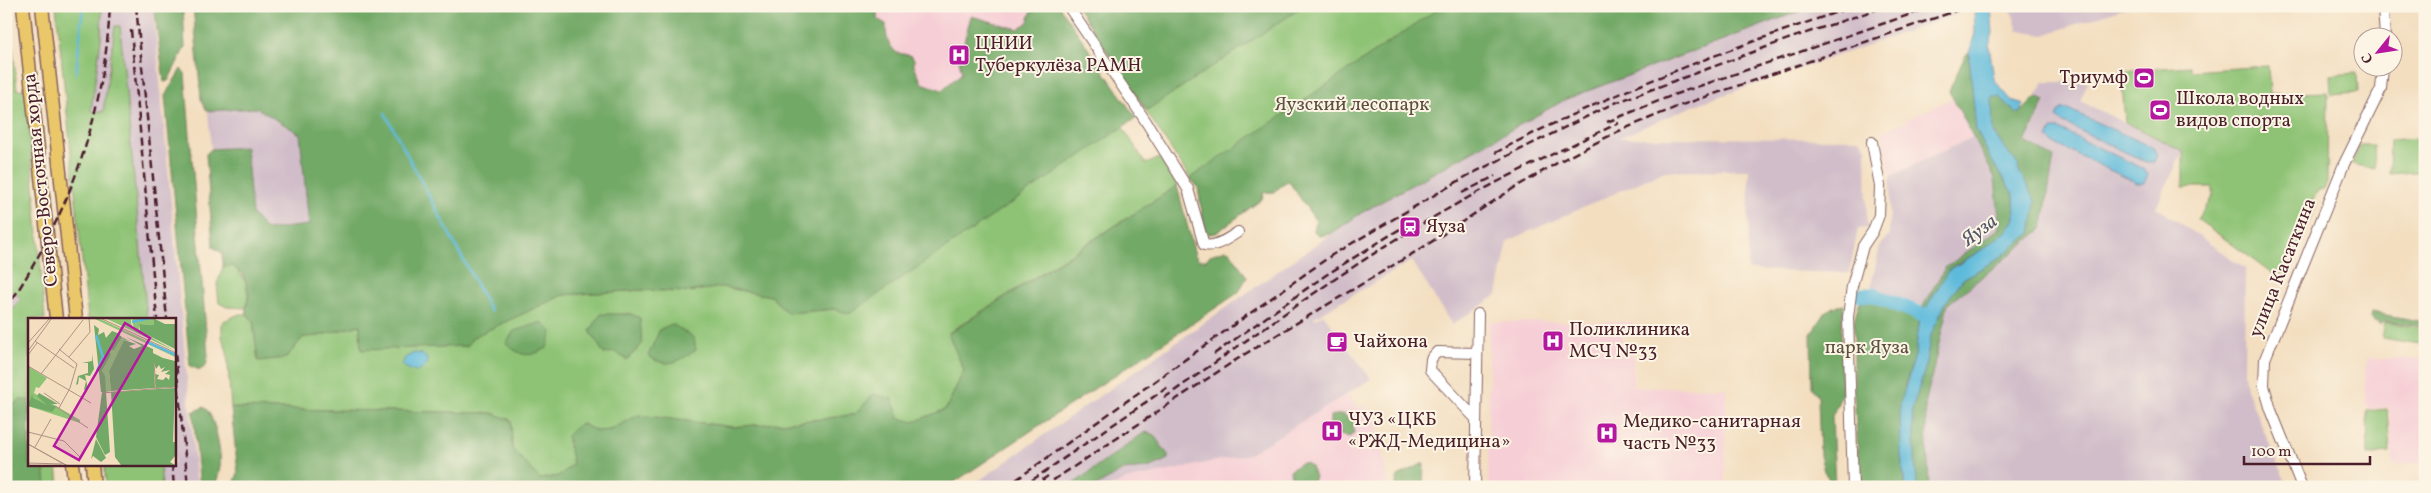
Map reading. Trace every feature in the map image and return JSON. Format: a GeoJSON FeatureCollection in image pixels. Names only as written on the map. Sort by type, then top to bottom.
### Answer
{"type":"FeatureCollection","features":[{"type":"Feature","properties":{"kind":"main road","name":"Северо-Восточная хорда"},"geometry":{"type":"LineString","coordinates":[[23,6],[56,318]]}},
{"type":"Feature","properties":{"kind":"main road","name":"Северо-Восточная хорда"},"geometry":{"type":"LineString","coordinates":[[42,6],[76,318]]}},
{"type":"Feature","properties":{"kind":"main road"},"geometry":{"type":"LineString","coordinates":[[72,466],[75,487]]}},
{"type":"Feature","properties":{"kind":"main road"},"geometry":{"type":"LineString","coordinates":[[92,466],[94,487]]}},
{"type":"Feature","properties":{"kind":"street"},"geometry":{"type":"LineString","coordinates":[[1068,6],[1145,120],[1188,190],[1204,245],[1208,246],[1227,239],[1238,232]]}},
{"type":"Feature","properties":{"kind":"street"},"geometry":{"type":"LineString","coordinates":[[2383,6],[2384,28]]}},
{"type":"Feature","properties":{"kind":"street","name":"улица Касаткина"},"geometry":{"type":"LineString","coordinates":[[2302,487],[2264,386],[2265,359],[2344,164],[2381,89],[2382,78]]}},
{"type":"Feature","properties":{"kind":"street"},"geometry":{"type":"LineString","coordinates":[[1853,487],[1848,318],[1851,292],[1863,246],[1873,231],[1880,215],[1880,186],[1872,142]]}},
{"type":"Feature","properties":{"kind":"street"},"geometry":{"type":"LineString","coordinates":[[1475,487],[1478,314]]}},
{"type":"Feature","properties":{"kind":"street"},"geometry":{"type":"LineString","coordinates":[[1476,419],[1430,370],[1431,359],[1436,352],[1442,350],[1477,353]]}},
{"type":"Feature","properties":{"kind":"shaded area"},"geometry":{"type":"Polygon","coordinates":[[[96,6],[153,6],[197,487],[162,487],[160,466],[175,466],[175,318],[147,318],[119,26],[103,112],[101,114],[90,109],[97,68],[96,6]]]}},
{"type":"Feature","properties":{"kind":"shaded area","name":"ЦНИИ Туберкулёза РАМН"},"geometry":{"type":"Polygon","coordinates":[[[854,6],[1059,6],[961,104],[907,84],[854,6]]]}},
{"type":"Feature","properties":{"kind":"shaded area"},"geometry":{"type":"Polygon","coordinates":[[[1813,6],[1952,6],[1955,15],[1695,105],[1618,138],[1860,139],[1866,148],[1867,228],[1858,229],[1849,273],[1748,270],[1749,170],[1665,171],[1508,241],[1497,295],[1452,325],[1412,261],[1314,317],[1315,319],[1323,314],[1371,379],[1249,454],[1125,480],[1111,487],[970,487],[1361,213],[1566,99],[1813,6]]]}},
{"type":"Feature","properties":{"kind":"shaded area"},"geometry":{"type":"Polygon","coordinates":[[[2010,6],[2129,6],[2044,35],[2018,31],[2010,6]]]}},
{"type":"Feature","properties":{"kind":"shaded area"},"geometry":{"type":"Polygon","coordinates":[[[2043,82],[2088,82],[2080,101],[2183,151],[2156,207],[2245,268],[2244,374],[2246,389],[2288,487],[1929,487],[1925,405],[1948,304],[2042,229],[2025,142],[2045,102],[2036,97],[2043,82]]]}},
{"type":"Feature","properties":{"kind":"shaded area"},"geometry":{"type":"Polygon","coordinates":[[[1952,98],[1973,137],[1891,176],[1882,132],[1952,98]]]}},
{"type":"Feature","properties":{"kind":"shaded area"},"geometry":{"type":"Polygon","coordinates":[[[257,108],[300,134],[310,225],[266,230],[252,214],[246,147],[211,149],[208,111],[257,108]]]}},
{"type":"Feature","properties":{"kind":"shaded area"},"geometry":{"type":"Polygon","coordinates":[[[1973,137],[1995,178],[2000,228],[1945,268],[1923,306],[1871,286],[1880,245],[1889,235],[1891,176],[1973,137]]]}},
{"type":"Feature","properties":{"kind":"shaded area"},"geometry":{"type":"Polygon","coordinates":[[[10,291],[21,298],[6,320],[6,297],[10,291]]]}},
{"type":"Feature","properties":{"kind":"shaded area","name":"Медико-санитарная часть №33"},"geometry":{"type":"Polygon","coordinates":[[[1489,322],[1633,322],[1633,335],[1622,336],[1622,349],[1633,349],[1633,387],[1726,388],[1725,487],[1488,487],[1489,322]]]}},
{"type":"Feature","properties":{"kind":"shaded area"},"geometry":{"type":"Polygon","coordinates":[[[2368,358],[2425,359],[2425,462],[2393,465],[2389,407],[2368,409],[2366,406],[2365,369],[2368,358]]]}},
{"type":"Feature","properties":{"kind":"shaded area","name":"ЧУЗ «ЦКБ «РЖД-Медицина»"},"geometry":{"type":"Polygon","coordinates":[[[1346,394],[1359,408],[1365,405],[1376,422],[1389,487],[1112,487],[1124,480],[1249,454],[1346,394]]]}},
{"type":"Feature","properties":{"kind":"green space"},"geometry":{"type":"Polygon","coordinates":[[[6,6],[9,6],[17,90],[26,89],[45,318],[28,318],[28,466],[57,466],[59,487],[6,487],[6,320],[21,298],[12,291],[6,297],[6,6]]]}},
{"type":"Feature","properties":{"kind":"green space"},"geometry":{"type":"Polygon","coordinates":[[[56,6],[102,6],[101,39],[91,111],[103,112],[115,26],[120,26],[147,318],[88,318],[56,6]]]}},
{"type":"Feature","properties":{"kind":"green space"},"geometry":{"type":"Polygon","coordinates":[[[154,6],[183,6],[185,47],[168,81],[164,82],[154,6]]]}},
{"type":"Feature","properties":{"kind":"green space"},"geometry":{"type":"Polygon","coordinates":[[[193,6],[878,6],[877,19],[886,24],[887,37],[891,46],[897,53],[910,55],[914,59],[914,66],[922,83],[942,90],[962,73],[959,60],[971,16],[1018,29],[1028,22],[1033,6],[1059,6],[1136,118],[849,314],[835,309],[787,313],[771,296],[722,287],[687,292],[643,290],[563,295],[473,337],[467,346],[361,350],[360,325],[318,336],[303,337],[286,358],[258,361],[253,321],[247,314],[246,308],[249,295],[243,274],[233,266],[223,267],[222,253],[213,247],[206,154],[211,149],[246,147],[252,214],[266,230],[309,225],[300,134],[257,108],[207,111],[201,99],[193,6]]]}},
{"type":"Feature","properties":{"kind":"green space","name":"Яузский лесопарк"},"geometry":{"type":"Polygon","coordinates":[[[1077,6],[1813,6],[1566,99],[1361,213],[1332,233],[1320,236],[1314,231],[1316,221],[1287,181],[1274,192],[1264,192],[1262,199],[1216,233],[1209,234],[1205,230],[1198,187],[1190,178],[1077,6]]]}},
{"type":"Feature","properties":{"kind":"green space"},"geometry":{"type":"Polygon","coordinates":[[[1077,6],[1304,6],[1147,110],[1077,6]]]}},
{"type":"Feature","properties":{"kind":"green space","name":"Яузский лесопарк"},"geometry":{"type":"Polygon","coordinates":[[[1442,6],[1813,6],[1566,99],[1361,213],[1332,233],[1320,236],[1314,231],[1316,221],[1287,181],[1274,192],[1264,192],[1262,199],[1216,233],[1209,234],[1205,230],[1198,187],[1190,178],[1442,6]]]}},
{"type":"Feature","properties":{"kind":"green space"},"geometry":{"type":"Polygon","coordinates":[[[1969,53],[1976,130],[1996,168],[2014,195],[2015,219],[2009,230],[1986,247],[1951,268],[1925,309],[1923,306],[1945,268],[2000,228],[1995,178],[1949,91],[1965,56],[1969,53]]]}},
{"type":"Feature","properties":{"kind":"green space"},"geometry":{"type":"Polygon","coordinates":[[[2190,66],[2191,71],[2268,66],[2270,94],[2328,92],[2327,183],[2324,190],[2318,190],[2312,202],[2316,206],[2287,272],[2275,275],[2197,219],[2213,196],[2213,187],[2183,187],[2183,151],[2125,122],[2121,71],[2190,66]]]}},
{"type":"Feature","properties":{"kind":"green space"},"geometry":{"type":"Polygon","coordinates":[[[181,69],[185,73],[208,356],[206,366],[200,370],[190,366],[165,96],[181,69]]]}},
{"type":"Feature","properties":{"kind":"green space"},"geometry":{"type":"Polygon","coordinates":[[[2354,73],[2354,78],[2357,78],[2358,92],[2331,94],[2330,75],[2354,73]]]}},
{"type":"Feature","properties":{"kind":"green space"},"geometry":{"type":"Polygon","coordinates":[[[1996,95],[2016,112],[2021,112],[2036,97],[2045,101],[2025,142],[2054,157],[2042,229],[1948,304],[1925,405],[1929,487],[1917,487],[1912,410],[1924,372],[1931,335],[1946,302],[1963,279],[1999,258],[2031,233],[2019,169],[1992,128],[1990,109],[1992,97],[1996,95]]]}},
{"type":"Feature","properties":{"kind":"green space"},"geometry":{"type":"Polygon","coordinates":[[[1122,126],[1146,164],[1160,158],[1177,186],[948,333],[964,370],[946,409],[913,423],[899,418],[856,414],[823,419],[733,427],[639,415],[610,430],[597,431],[580,423],[567,436],[573,464],[559,476],[539,479],[512,449],[511,420],[492,413],[231,408],[227,351],[222,337],[222,322],[239,314],[247,314],[253,321],[258,361],[286,358],[303,337],[318,336],[360,325],[361,349],[467,346],[473,337],[562,295],[643,290],[687,292],[722,287],[771,296],[787,313],[835,309],[849,313],[1122,126]],[[630,314],[601,315],[590,331],[627,360],[641,345],[640,318],[630,314]]]}},
{"type":"Feature","properties":{"kind":"green space"},"geometry":{"type":"Polygon","coordinates":[[[2416,138],[2416,145],[2425,145],[2425,171],[2389,174],[2390,140],[2416,138]]]}},
{"type":"Feature","properties":{"kind":"green space"},"geometry":{"type":"Polygon","coordinates":[[[2360,145],[2374,145],[2375,169],[2352,164],[2360,145]]]}},
{"type":"Feature","properties":{"kind":"green space"},"geometry":{"type":"Polygon","coordinates":[[[1177,186],[1195,255],[1199,260],[1206,260],[1210,255],[1226,250],[1230,251],[1247,277],[1238,293],[947,487],[233,487],[238,473],[231,408],[492,413],[511,420],[512,449],[540,479],[559,476],[573,464],[567,436],[580,423],[597,431],[610,430],[639,415],[733,427],[823,419],[855,414],[874,394],[892,399],[899,418],[913,422],[946,409],[964,370],[948,334],[1177,186]]]}},
{"type":"Feature","properties":{"kind":"green space"},"geometry":{"type":"Polygon","coordinates":[[[233,266],[242,275],[246,285],[248,296],[246,308],[227,307],[219,303],[217,284],[223,267],[233,266]]]}},
{"type":"Feature","properties":{"kind":"green space","name":"парк Яуза"},"geometry":{"type":"Polygon","coordinates":[[[1875,301],[1907,315],[1920,318],[1915,356],[1905,384],[1901,456],[1905,487],[1857,487],[1858,450],[1854,393],[1854,322],[1859,303],[1875,301]]]}},
{"type":"Feature","properties":{"kind":"green space"},"geometry":{"type":"Polygon","coordinates":[[[1844,305],[1841,333],[1842,394],[1832,416],[1835,487],[1830,487],[1830,481],[1824,471],[1820,455],[1818,397],[1812,387],[1811,334],[1826,312],[1833,307],[1844,305]]]}},
{"type":"Feature","properties":{"kind":"green space"},"geometry":{"type":"Polygon","coordinates":[[[2371,312],[2425,322],[2425,347],[2423,347],[2424,326],[2384,321],[2381,325],[2370,318],[2371,312]]]}},
{"type":"Feature","properties":{"kind":"green space"},"geometry":{"type":"Polygon","coordinates":[[[601,314],[631,314],[640,318],[642,344],[627,360],[615,352],[604,354],[590,331],[601,314]]]}},
{"type":"Feature","properties":{"kind":"green space"},"geometry":{"type":"Polygon","coordinates":[[[542,322],[552,332],[547,348],[530,355],[516,351],[506,343],[514,331],[542,322]]]}},
{"type":"Feature","properties":{"kind":"green space"},"geometry":{"type":"Polygon","coordinates":[[[2385,322],[2422,328],[2420,344],[2382,338],[2385,322]]]}},
{"type":"Feature","properties":{"kind":"green space"},"geometry":{"type":"Polygon","coordinates":[[[672,324],[694,338],[696,350],[678,361],[667,363],[648,356],[660,329],[672,324]]]}},
{"type":"Feature","properties":{"kind":"green space"},"geometry":{"type":"Polygon","coordinates":[[[20,400],[28,400],[28,466],[44,466],[46,487],[9,487],[6,410],[20,400]]]}},
{"type":"Feature","properties":{"kind":"green space"},"geometry":{"type":"Polygon","coordinates":[[[204,407],[211,418],[219,444],[220,467],[215,487],[200,487],[193,412],[204,407]]]}},
{"type":"Feature","properties":{"kind":"green space"},"geometry":{"type":"Polygon","coordinates":[[[2387,409],[2390,453],[2368,455],[2367,411],[2387,409]]]}},
{"type":"Feature","properties":{"kind":"green space"},"geometry":{"type":"Polygon","coordinates":[[[1343,414],[1353,421],[1354,433],[1351,437],[1338,435],[1330,425],[1330,416],[1343,414]]]}},
{"type":"Feature","properties":{"kind":"green space"},"geometry":{"type":"Polygon","coordinates":[[[1145,432],[1153,434],[1168,455],[1168,459],[1149,468],[1123,470],[1095,487],[1069,487],[1145,432]]]}},
{"type":"Feature","properties":{"kind":"green space"},"geometry":{"type":"Polygon","coordinates":[[[1301,463],[1310,465],[1315,477],[1311,487],[1292,487],[1290,470],[1301,463]]]}},
{"type":"Feature","properties":{"kind":"green space"},"geometry":{"type":"Polygon","coordinates":[[[1424,463],[1423,487],[1395,487],[1398,476],[1424,463]]]}},
{"type":"Feature","properties":{"kind":"green space"},"geometry":{"type":"Polygon","coordinates":[[[104,466],[160,466],[162,487],[106,487],[104,466]]]}},
{"type":"Feature","properties":{"kind":"water"},"geometry":{"type":"Polygon","coordinates":[[[1974,6],[1991,6],[1993,33],[1989,45],[1994,79],[2011,100],[2024,104],[2021,112],[2016,112],[2000,97],[1992,97],[1993,133],[2019,166],[2018,169],[2036,202],[2031,233],[1999,258],[1963,279],[1946,302],[1931,335],[1924,372],[1912,410],[1917,487],[1905,487],[1901,456],[1900,404],[1915,356],[1920,318],[1948,271],[1986,247],[2008,230],[2015,219],[2014,195],[1996,168],[1976,130],[1969,53],[1975,33],[1974,6]]]}},
{"type":"Feature","properties":{"kind":"water"},"geometry":{"type":"Polygon","coordinates":[[[2061,109],[2068,109],[2153,148],[2157,154],[2154,162],[2146,162],[2062,122],[2057,117],[2061,109]]]}},
{"type":"Feature","properties":{"kind":"water"},"geometry":{"type":"Polygon","coordinates":[[[2052,129],[2059,129],[2144,169],[2148,175],[2144,183],[2137,183],[2053,143],[2048,138],[2052,129]]]}},
{"type":"Feature","properties":{"kind":"water"},"geometry":{"type":"Polygon","coordinates":[[[414,353],[422,354],[427,359],[427,364],[420,371],[410,370],[402,365],[405,358],[414,353]]]}},
{"type":"Feature","properties":{"kind":"waterway"},"geometry":{"type":"LineString","coordinates":[[76,74],[83,6]]}},
{"type":"Feature","properties":{"kind":"waterway"},"geometry":{"type":"LineString","coordinates":[[385,113],[491,312]]}},
{"type":"Feature","properties":{"kind":"waterway"},"geometry":{"type":"LineString","coordinates":[[1862,295],[1873,295],[1931,318]]}},
{"type":"Feature","properties":{"kind":"railway"},"geometry":{"type":"LineString","coordinates":[[6,309],[48,238],[65,202],[79,165],[91,127],[100,88],[110,6]]}},
{"type":"Feature","properties":{"kind":"railway"},"geometry":{"type":"LineString","coordinates":[[136,6],[167,318]]}},
{"type":"Feature","properties":{"kind":"railway"},"geometry":{"type":"LineString","coordinates":[[1495,153],[1582,110],[1672,72],[1855,6]]}},
{"type":"Feature","properties":{"kind":"railway"},"geometry":{"type":"LineString","coordinates":[[1006,487],[1332,255],[1467,176],[1612,104],[1791,38],[1887,6]]}},
{"type":"Feature","properties":{"kind":"railway"},"geometry":{"type":"LineString","coordinates":[[1607,122],[1676,94],[1935,6]]}},
{"type":"Feature","properties":{"kind":"railway"},"geometry":{"type":"LineString","coordinates":[[1043,487],[1245,354],[1422,248],[1514,188],[1564,159],[1619,131],[1679,106],[1970,6]]}},
{"type":"Feature","properties":{"kind":"railway"},"geometry":{"type":"LineString","coordinates":[[131,30],[157,318]]}},
{"type":"Feature","properties":{"kind":"railway"},"geometry":{"type":"LineString","coordinates":[[1164,398],[1303,301],[1409,232],[1467,198],[1619,123]]}},
{"type":"Feature","properties":{"kind":"railway"},"geometry":{"type":"LineString","coordinates":[[1462,193],[1495,176]]}},
{"type":"Feature","properties":{"kind":"railway"},"geometry":{"type":"LineString","coordinates":[[1214,354],[1326,275],[1416,219]]}},
{"type":"Feature","properties":{"kind":"railway"},"geometry":{"type":"LineString","coordinates":[[175,352],[188,487]]}},
{"type":"Feature","properties":{"kind":"railway"},"geometry":{"type":"LineString","coordinates":[[1022,487],[1168,387]]}},
{"type":"Feature","properties":{"kind":"railway"},"geometry":{"type":"LineString","coordinates":[[172,466],[174,487]]}},
{"type":"Feature","properties":{"kind":"railway"},"geometry":{"type":"LineString","coordinates":[[1032,487],[1048,476]]}},
{"type":"Feature","properties":{"kind":"place","name":"ЦНИИ Туберкулёза РАМН"},"geometry":{"type":"Point","coordinates":[959,55]}},
{"type":"Feature","properties":{"kind":"place","name":"Триумф"},"geometry":{"type":"Point","coordinates":[2144,78]}},
{"type":"Feature","properties":{"kind":"place","name":"Школа водных видов спорта"},"geometry":{"type":"Point","coordinates":[2160,110]}},
{"type":"Feature","properties":{"kind":"place","name":"Яуза"},"geometry":{"type":"Point","coordinates":[1410,227]}},
{"type":"Feature","properties":{"kind":"place","name":"Поликлиника МСЧ №33"},"geometry":{"type":"Point","coordinates":[1553,341]}},
{"type":"Feature","properties":{"kind":"place","name":"Чайхона"},"geometry":{"type":"Point","coordinates":[1337,342]}},
{"type":"Feature","properties":{"kind":"place","name":"ЧУЗ «ЦКБ «РЖД-Медицина»"},"geometry":{"type":"Point","coordinates":[1332,431]}},
{"type":"Feature","properties":{"kind":"place","name":"Медико-санитарная часть №33"},"geometry":{"type":"Point","coordinates":[1607,433]}}]}
